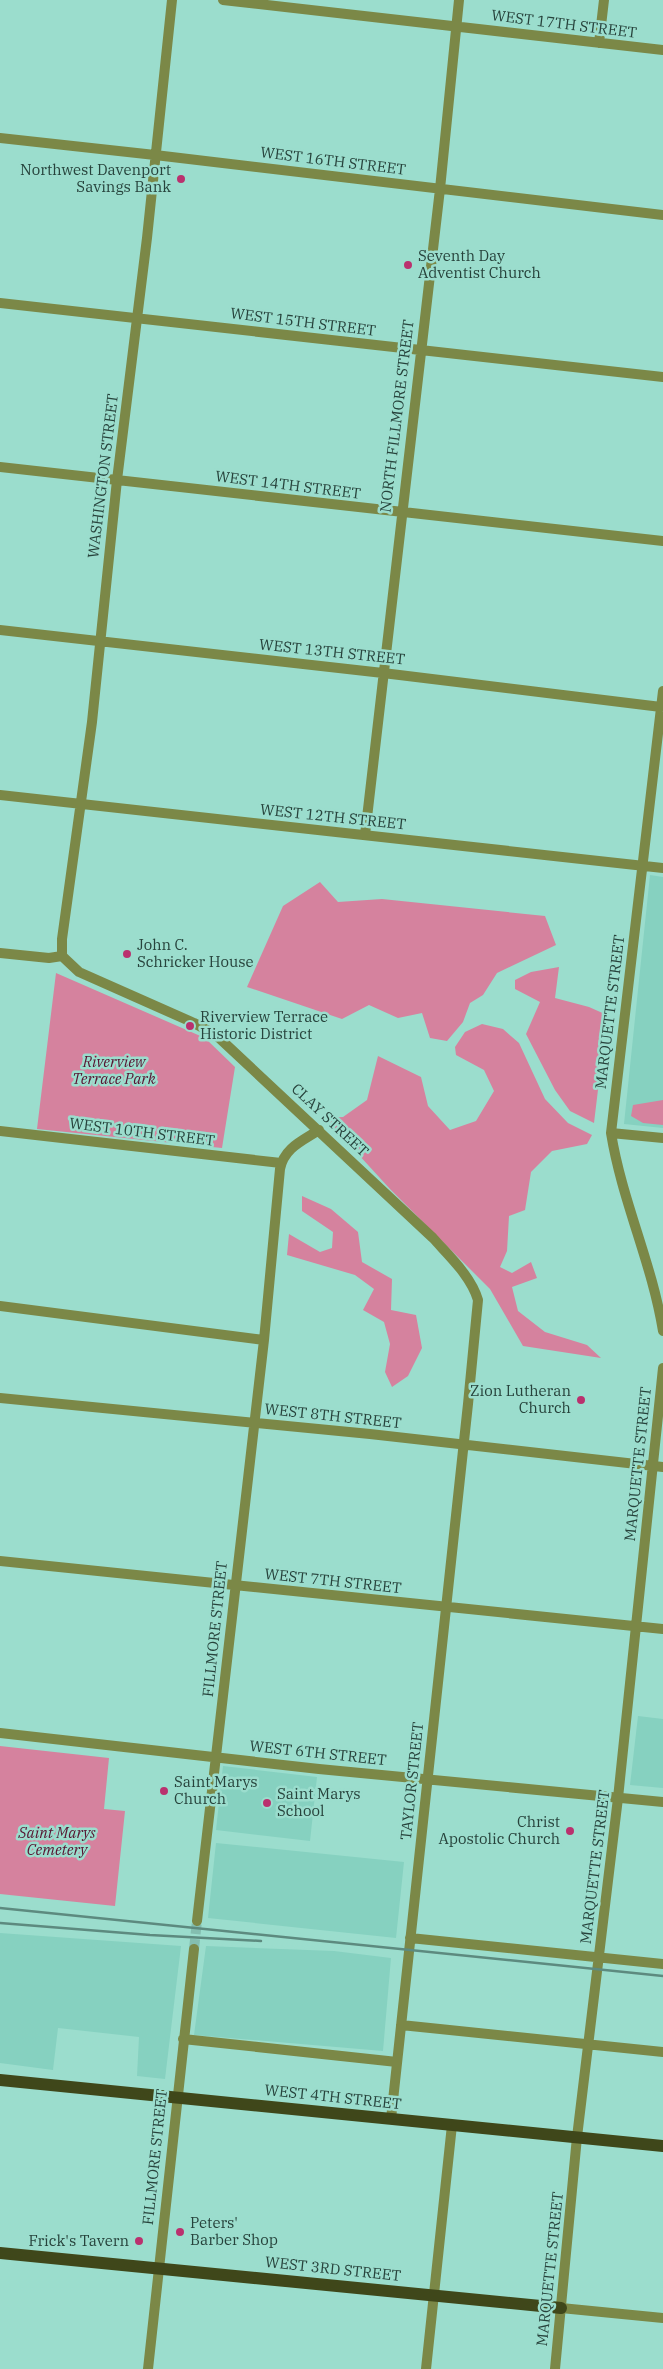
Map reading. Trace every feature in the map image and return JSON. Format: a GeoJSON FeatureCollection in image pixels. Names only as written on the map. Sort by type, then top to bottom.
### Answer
{"type":"FeatureCollection","features":[{"type":"Feature","properties":{"kind":"main road","name":"WEST 4TH STREET"},"geometry":{"type":"LineString","coordinates":[[0,2080],[663,2146]]}},
{"type":"Feature","properties":{"kind":"main road","name":"WEST 3RD STREET"},"geometry":{"type":"LineString","coordinates":[[0,2253],[560,2308]]}},
{"type":"Feature","properties":{"kind":"street","name":"WASHINGTON STREET"},"geometry":{"type":"LineString","coordinates":[[62,956],[62,940],[82,804],[172,0]]}},
{"type":"Feature","properties":{"kind":"street","name":"WEST 17TH STREET"},"geometry":{"type":"LineString","coordinates":[[223,0],[314,5],[456,26],[663,50]]}},
{"type":"Feature","properties":{"kind":"street","name":"NORTH FILLMORE STREET"},"geometry":{"type":"LineString","coordinates":[[365,835],[440,189],[459,0]]}},
{"type":"Feature","properties":{"kind":"street"},"geometry":{"type":"LineString","coordinates":[[599,43],[604,0]]}},
{"type":"Feature","properties":{"kind":"street","name":"WEST 16TH STREET"},"geometry":{"type":"LineString","coordinates":[[0,138],[663,215]]}},
{"type":"Feature","properties":{"kind":"street","name":"WEST 15TH STREET"},"geometry":{"type":"LineString","coordinates":[[0,303],[663,377]]}},
{"type":"Feature","properties":{"kind":"street","name":"WEST 14TH STREET"},"geometry":{"type":"LineString","coordinates":[[0,467],[663,541]]}},
{"type":"Feature","properties":{"kind":"street","name":"WEST 13TH STREET"},"geometry":{"type":"LineString","coordinates":[[0,630],[383,673],[661,707]]}},
{"type":"Feature","properties":{"kind":"street","name":"MARQUETTE STREET"},"geometry":{"type":"LineString","coordinates":[[663,691],[611,1133],[615,1158],[661,1304],[663,1331]]}},
{"type":"Feature","properties":{"kind":"street","name":"WEST 12TH STREET"},"geometry":{"type":"LineString","coordinates":[[0,795],[663,868]]}},
{"type":"Feature","properties":{"kind":"street"},"geometry":{"type":"LineString","coordinates":[[0,953],[49,958],[62,956]]}},
{"type":"Feature","properties":{"kind":"street","name":"CLAY STREET"},"geometry":{"type":"LineString","coordinates":[[62,956],[78,972],[194,1023],[216,1035],[432,1238],[464,1274],[476,1291],[478,1300],[463,1445]]}},
{"type":"Feature","properties":{"kind":"street"},"geometry":{"type":"LineString","coordinates":[[0,1306],[264,1340],[281,1163],[288,1150],[319,1130]]}},
{"type":"Feature","properties":{"kind":"street","name":"WEST 10TH STREET"},"geometry":{"type":"LineString","coordinates":[[0,1131],[281,1163]]}},
{"type":"Feature","properties":{"kind":"street"},"geometry":{"type":"LineString","coordinates":[[611,1133],[663,1138]]}},
{"type":"Feature","properties":{"kind":"street","name":"FILLMORE STREET"},"geometry":{"type":"LineString","coordinates":[[197,1921],[217,1757],[234,1586],[264,1340]]}},
{"type":"Feature","properties":{"kind":"street","name":"MARQUETTE STREET"},"geometry":{"type":"LineString","coordinates":[[555,2369],[578,2137],[600,1958],[636,1627],[658,1466],[663,1368]]}},
{"type":"Feature","properties":{"kind":"street","name":"WEST 8TH STREET"},"geometry":{"type":"LineString","coordinates":[[0,1398],[658,1466]]}},
{"type":"Feature","properties":{"kind":"street","name":"TAYLOR STREET"},"geometry":{"type":"LineString","coordinates":[[391,2119],[463,1445]]}},
{"type":"Feature","properties":{"kind":"street","name":"WEST 7TH STREET"},"geometry":{"type":"LineString","coordinates":[[0,1562],[663,1629]]}},
{"type":"Feature","properties":{"kind":"street","name":"WEST 6TH STREET"},"geometry":{"type":"LineString","coordinates":[[0,1734],[663,1802]]}},
{"type":"Feature","properties":{"kind":"street"},"geometry":{"type":"LineString","coordinates":[[410,1938],[663,1964]]}},
{"type":"Feature","properties":{"kind":"street","name":"FILLMORE STREET"},"geometry":{"type":"LineString","coordinates":[[148,2369],[194,1949]]}},
{"type":"Feature","properties":{"kind":"street"},"geometry":{"type":"LineString","coordinates":[[401,2025],[663,2052]]}},
{"type":"Feature","properties":{"kind":"street"},"geometry":{"type":"LineString","coordinates":[[183,2039],[397,2062]]}},
{"type":"Feature","properties":{"kind":"street"},"geometry":{"type":"LineString","coordinates":[[426,2369],[452,2125]]}},
{"type":"Feature","properties":{"kind":"street","name":"WEST 3RD STREET"},"geometry":{"type":"LineString","coordinates":[[560,2308],[663,2318]]}},
{"type":"Feature","properties":{"kind":"shaded area"},"geometry":{"type":"Polygon","coordinates":[[[650,875],[663,877],[663,1128],[624,1124],[650,875]]]}},
{"type":"Feature","properties":{"kind":"shaded area"},"geometry":{"type":"Polygon","coordinates":[[[638,1716],[663,1719],[663,1788],[630,1785],[638,1716]]]}},
{"type":"Feature","properties":{"kind":"shaded area","name":"Saint Marys School"},"geometry":{"type":"Polygon","coordinates":[[[223,1766],[317,1777],[310,1841],[216,1830],[223,1766]]]}},
{"type":"Feature","properties":{"kind":"shaded area"},"geometry":{"type":"Polygon","coordinates":[[[216,1843],[404,1862],[396,1938],[208,1918],[216,1843]]]}},
{"type":"Feature","properties":{"kind":"shaded area"},"geometry":{"type":"Polygon","coordinates":[[[0,1933],[181,1946],[165,2079],[137,2076],[139,2037],[58,2028],[53,2070],[0,2063],[0,1933]]]}},
{"type":"Feature","properties":{"kind":"shaded area"},"geometry":{"type":"Polygon","coordinates":[[[206,1946],[334,1951],[391,1958],[383,2051],[194,2035],[206,1946]]]}},
{"type":"Feature","properties":{"kind":"green space"},"geometry":{"type":"Polygon","coordinates":[[[320,882],[338,902],[382,899],[545,916],[556,945],[497,973],[483,995],[470,1003],[463,1022],[447,1041],[430,1038],[422,1013],[398,1018],[369,1005],[342,1019],[247,987],[283,906],[320,882]]]}},
{"type":"Feature","properties":{"kind":"green space"},"geometry":{"type":"Polygon","coordinates":[[[559,967],[555,998],[589,1007],[607,1015],[594,1123],[570,1111],[555,1090],[526,1034],[540,1002],[515,989],[515,980],[531,972],[559,967]]]}},
{"type":"Feature","properties":{"kind":"green space","name":"Riverview Terrace Park"},"geometry":{"type":"Polygon","coordinates":[[[56,973],[205,1038],[235,1067],[222,1148],[37,1129],[56,973]]]}},
{"type":"Feature","properties":{"kind":"green space"},"geometry":{"type":"Polygon","coordinates":[[[482,1024],[503,1029],[519,1043],[545,1099],[568,1123],[592,1135],[587,1144],[552,1151],[531,1172],[525,1210],[509,1216],[507,1251],[500,1267],[512,1273],[531,1262],[537,1278],[512,1287],[518,1311],[545,1332],[587,1345],[601,1358],[523,1346],[490,1289],[390,1189],[325,1118],[343,1117],[367,1100],[378,1056],[421,1077],[428,1106],[450,1130],[476,1121],[494,1091],[484,1070],[456,1055],[455,1047],[465,1032],[482,1024]]]}},
{"type":"Feature","properties":{"kind":"green space"},"geometry":{"type":"Polygon","coordinates":[[[663,1100],[663,1125],[643,1123],[631,1116],[633,1105],[663,1100]]]}},
{"type":"Feature","properties":{"kind":"green space"},"geometry":{"type":"Polygon","coordinates":[[[302,1196],[331,1209],[358,1232],[362,1262],[392,1279],[391,1310],[416,1315],[422,1348],[408,1376],[392,1387],[385,1372],[390,1344],[384,1322],[363,1310],[374,1289],[355,1275],[287,1255],[289,1234],[320,1252],[332,1248],[333,1232],[302,1211],[302,1196]]]}},
{"type":"Feature","properties":{"kind":"green space","name":"Saint Marys Cemetery"},"geometry":{"type":"Polygon","coordinates":[[[0,1746],[109,1758],[104,1809],[125,1811],[115,1906],[0,1894],[0,1746]]]}},
{"type":"Feature","properties":{"kind":"tunnel"},"geometry":{"type":"LineString","coordinates":[[194,1949],[197,1921]]}},
{"type":"Feature","properties":{"kind":"railway"},"geometry":{"type":"LineString","coordinates":[[0,1908],[663,1976]]}},
{"type":"Feature","properties":{"kind":"railway"},"geometry":{"type":"LineString","coordinates":[[0,1923],[150,1935],[261,1941]]}},
{"type":"Feature","properties":{"kind":"place","name":"Northwest Davenport Savings Bank"},"geometry":{"type":"Point","coordinates":[181,179]}},
{"type":"Feature","properties":{"kind":"place","name":"Seventh Day Adventist Church"},"geometry":{"type":"Point","coordinates":[408,265]}},
{"type":"Feature","properties":{"kind":"place","name":"John C. Schricker House"},"geometry":{"type":"Point","coordinates":[127,954]}},
{"type":"Feature","properties":{"kind":"place","name":"Riverview Terrace Historic District"},"geometry":{"type":"Point","coordinates":[190,1026]}},
{"type":"Feature","properties":{"kind":"place","name":"Zion Lutheran Church"},"geometry":{"type":"Point","coordinates":[581,1400]}},
{"type":"Feature","properties":{"kind":"place","name":"Saint Marys Church"},"geometry":{"type":"Point","coordinates":[164,1791]}},
{"type":"Feature","properties":{"kind":"place","name":"Saint Marys School"},"geometry":{"type":"Point","coordinates":[267,1803]}},
{"type":"Feature","properties":{"kind":"place","name":"Christ Apostolic Church"},"geometry":{"type":"Point","coordinates":[570,1831]}},
{"type":"Feature","properties":{"kind":"place","name":"Peters' Barber Shop"},"geometry":{"type":"Point","coordinates":[180,2232]}},
{"type":"Feature","properties":{"kind":"place","name":"Frick's Tavern"},"geometry":{"type":"Point","coordinates":[139,2241]}}]}
